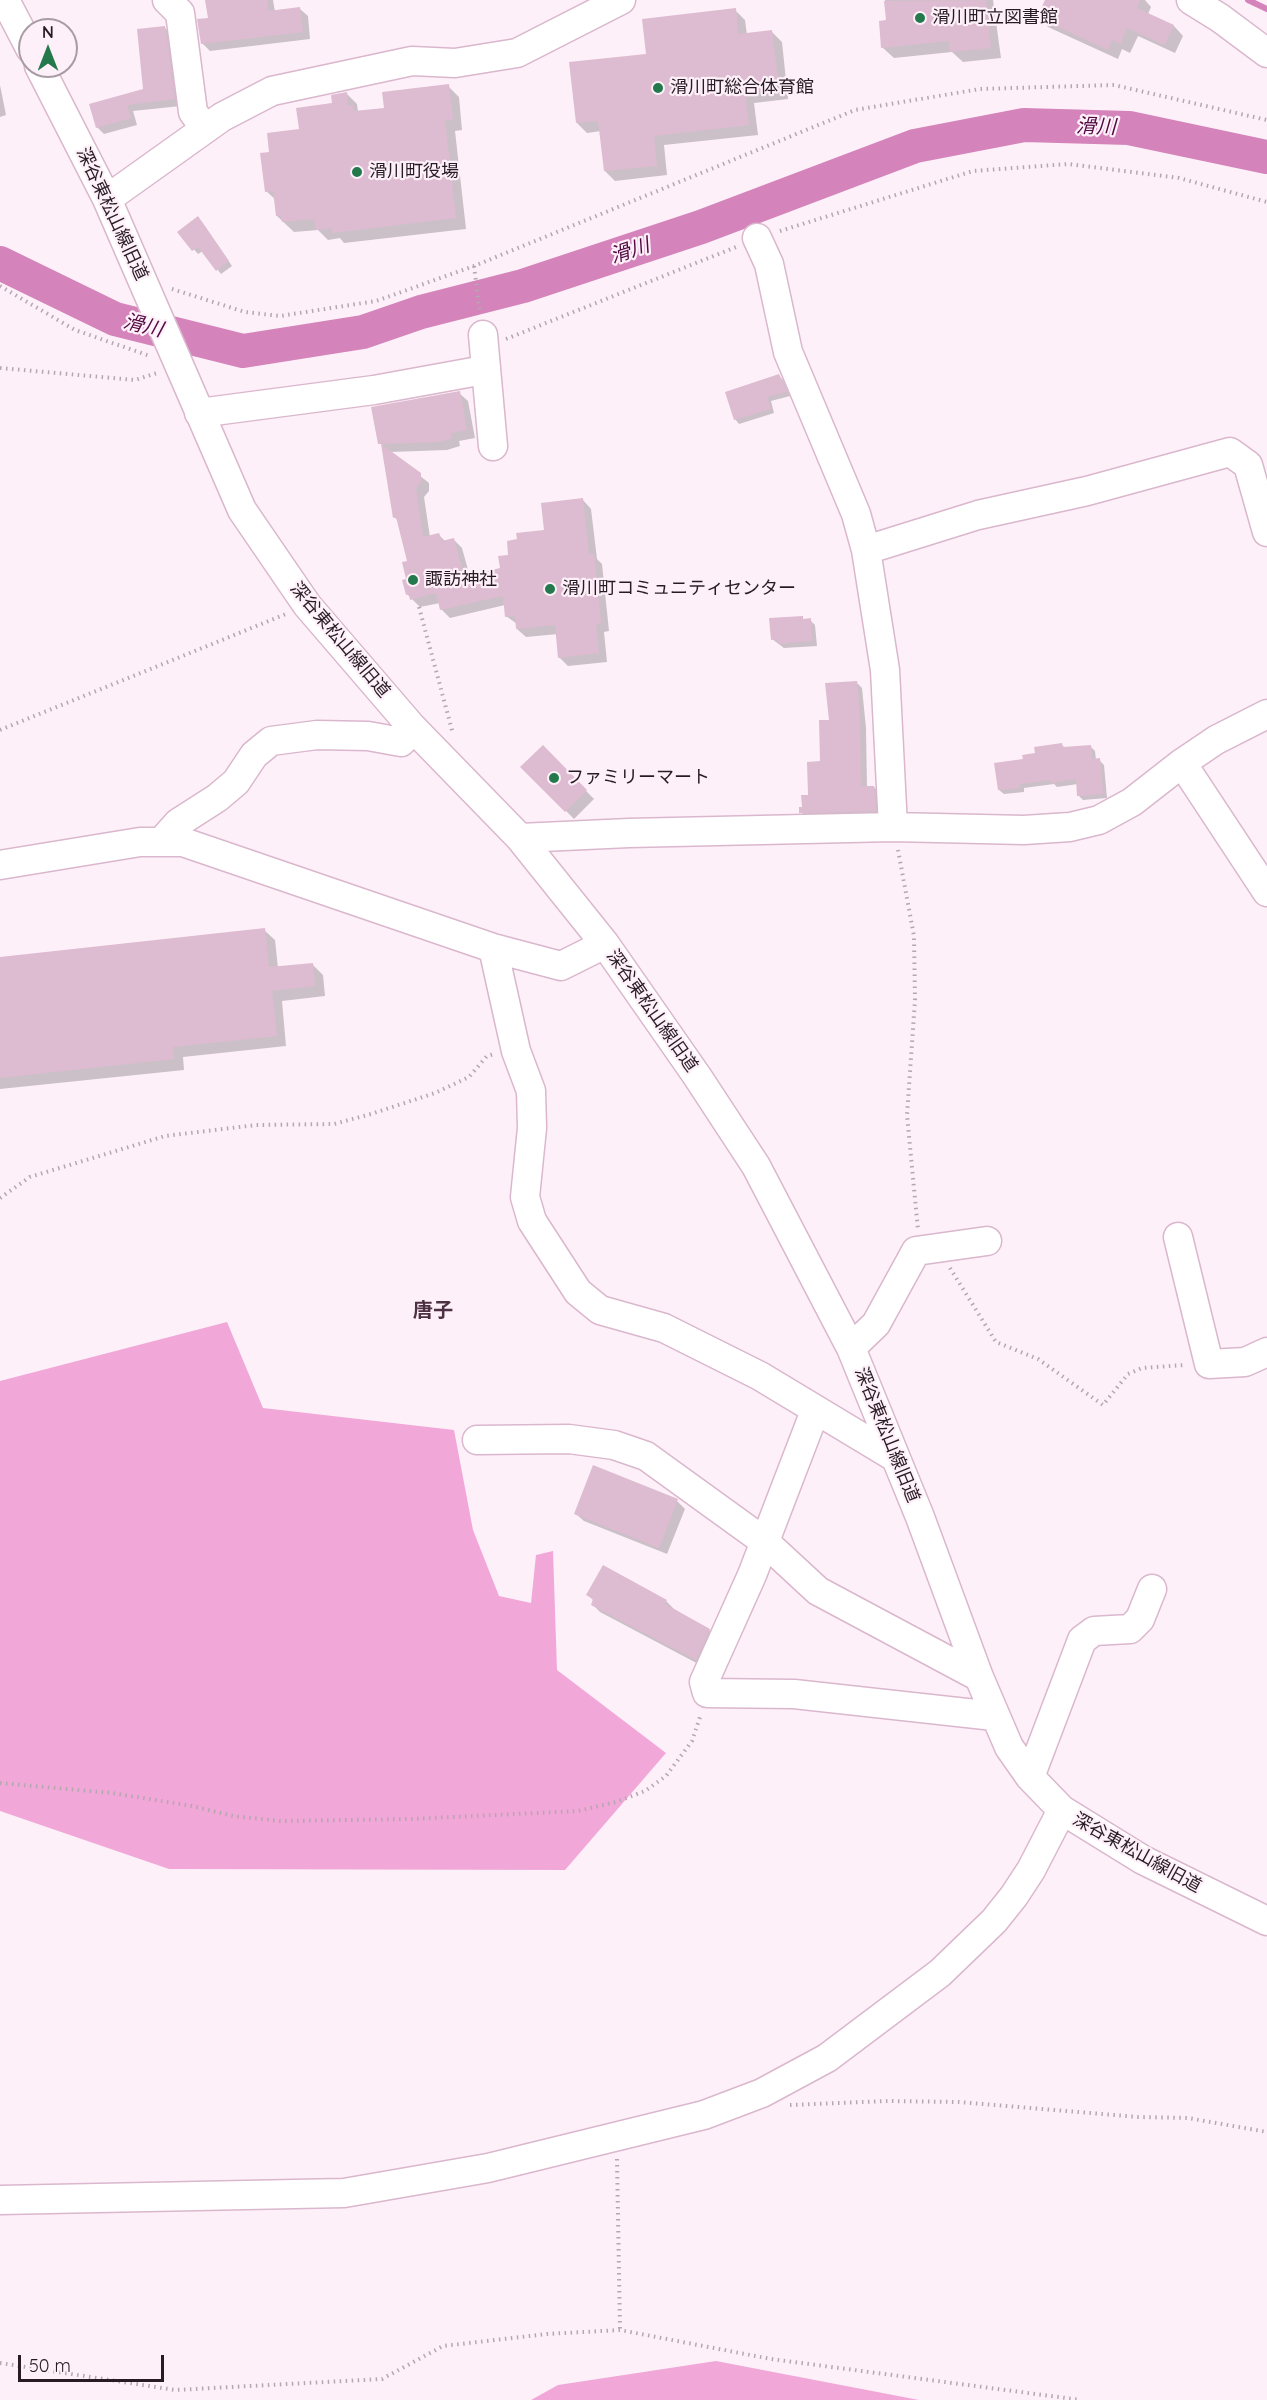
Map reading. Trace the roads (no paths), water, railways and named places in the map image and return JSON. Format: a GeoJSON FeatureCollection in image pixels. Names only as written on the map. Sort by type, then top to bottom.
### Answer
{"type":"FeatureCollection","features":[{"type":"Feature","properties":{"kind":"street"},"geometry":{"type":"LineString","coordinates":[[5,0],[18,25]]}},
{"type":"Feature","properties":{"kind":"street"},"geometry":{"type":"LineString","coordinates":[[167,0],[180,13],[193,112],[205,129]]}},
{"type":"Feature","properties":{"kind":"street"},"geometry":{"type":"LineString","coordinates":[[107,199],[222,117],[272,91],[412,61],[455,63],[517,53],[621,0]]}},
{"type":"Feature","properties":{"kind":"street"},"geometry":{"type":"LineString","coordinates":[[1191,0],[1221,18],[1267,53]]}},
{"type":"Feature","properties":{"kind":"street","name":"深谷東松山線旧道"},"geometry":{"type":"LineString","coordinates":[[45,78],[107,199],[242,510],[307,606],[414,729],[520,838],[604,944],[698,1076],[756,1166],[851,1348],[896,1458],[994,1716],[1009,1747],[1030,1777],[1062,1810],[1143,1860],[1267,1921]]}},
{"type":"Feature","properties":{"kind":"street"},"geometry":{"type":"LineString","coordinates":[[757,238],[769,264],[788,352],[856,514],[866,550],[885,670],[893,827]]}},
{"type":"Feature","properties":{"kind":"street"},"geometry":{"type":"LineString","coordinates":[[199,413],[374,390],[483,351],[493,446]]}},
{"type":"Feature","properties":{"kind":"street"},"geometry":{"type":"LineString","coordinates":[[866,550],[978,515],[1087,491],[1230,452],[1248,465],[1267,532]]}},
{"type":"Feature","properties":{"kind":"street"},"geometry":{"type":"LineString","coordinates":[[520,838],[893,827],[1024,830],[1070,827],[1099,820],[1131,802],[1216,740],[1267,714]]}},
{"type":"Feature","properties":{"kind":"street"},"geometry":{"type":"LineString","coordinates":[[161,842],[178,823],[217,798],[236,782],[254,755],[271,741],[317,735],[368,736],[401,742],[414,729]]}},
{"type":"Feature","properties":{"kind":"street"},"geometry":{"type":"LineString","coordinates":[[1182,763],[1267,892]]}},
{"type":"Feature","properties":{"kind":"street"},"geometry":{"type":"LineString","coordinates":[[0,866],[67,853],[140,843],[183,842],[493,948],[561,966],[604,944]]}},
{"type":"Feature","properties":{"kind":"street"},"geometry":{"type":"LineString","coordinates":[[493,948],[516,1051],[531,1091],[532,1128],[525,1197],[532,1221],[578,1292],[600,1310],[664,1328],[760,1376],[896,1458]]}},
{"type":"Feature","properties":{"kind":"street"},"geometry":{"type":"LineString","coordinates":[[1178,1237],[1209,1364],[1245,1362],[1267,1352]]}},
{"type":"Feature","properties":{"kind":"street"},"geometry":{"type":"LineString","coordinates":[[851,1348],[876,1324],[927,1250],[987,1241]]}},
{"type":"Feature","properties":{"kind":"street"},"geometry":{"type":"LineString","coordinates":[[815,1411],[752,1575],[704,1682],[707,1693],[794,1694],[994,1716]]}},
{"type":"Feature","properties":{"kind":"street"},"geometry":{"type":"LineString","coordinates":[[477,1440],[569,1439],[614,1446],[646,1456],[765,1542],[818,1591],[979,1677]]}},
{"type":"Feature","properties":{"kind":"street"},"geometry":{"type":"LineString","coordinates":[[1030,1777],[1082,1640],[1094,1631],[1130,1629],[1140,1619],[1152,1589]]}},
{"type":"Feature","properties":{"kind":"street"},"geometry":{"type":"LineString","coordinates":[[0,2200],[344,2193],[488,2168],[704,2115],[762,2093],[827,2058],[965,1952],[1014,1896],[1031,1870],[1062,1810]]}},
{"type":"Feature","properties":{"kind":"waterway"},"geometry":{"type":"LineString","coordinates":[[1248,0],[1267,9]]}},
{"type":"Feature","properties":{"kind":"waterway","name":"滑川"},"geometry":{"type":"LineString","coordinates":[[0,263],[115,319],[243,351],[363,332],[421,312],[523,286],[701,227],[915,146],[1024,125],[1129,128],[1267,157]]}},
{"type":"Feature","properties":{"kind":"place","name":"滑川町立図書館"},"geometry":{"type":"Point","coordinates":[920,18]}},
{"type":"Feature","properties":{"kind":"place","name":"滑川町総合体育館"},"geometry":{"type":"Point","coordinates":[658,88]}},
{"type":"Feature","properties":{"kind":"place","name":"滑川町役場"},"geometry":{"type":"Point","coordinates":[357,172]}},
{"type":"Feature","properties":{"kind":"place","name":"諏訪神社"},"geometry":{"type":"Point","coordinates":[413,580]}},
{"type":"Feature","properties":{"kind":"place","name":"滑川町コミュニティセンター"},"geometry":{"type":"Point","coordinates":[550,589]}},
{"type":"Feature","properties":{"kind":"place","name":"ファミリーマート"},"geometry":{"type":"Point","coordinates":[554,778]}},
{"type":"Feature","properties":{"kind":"district","name":"唐子"},"geometry":{"type":"Point","coordinates":[433,1311]}}]}
